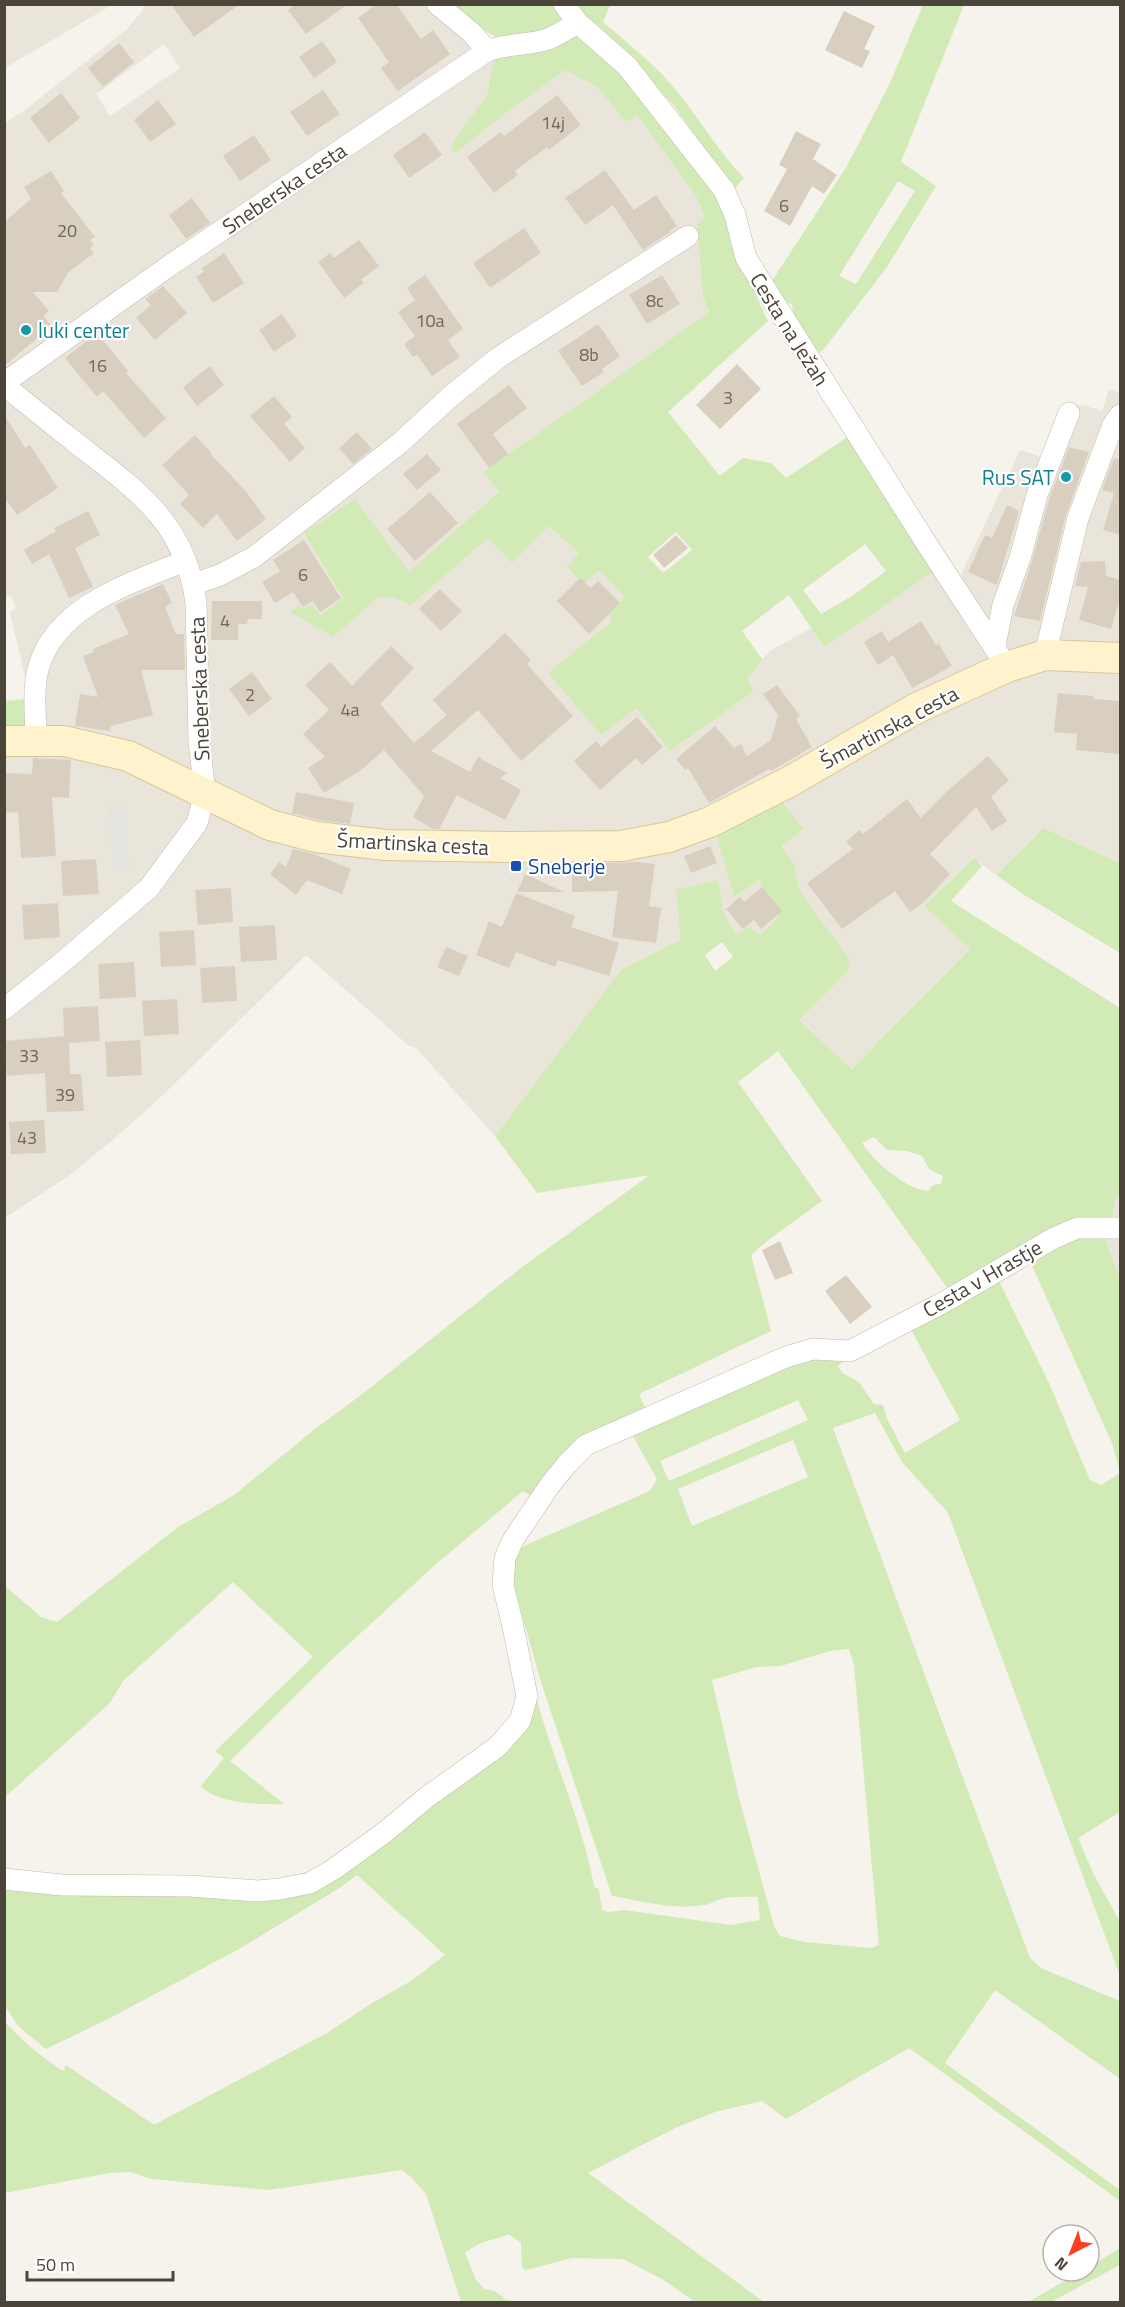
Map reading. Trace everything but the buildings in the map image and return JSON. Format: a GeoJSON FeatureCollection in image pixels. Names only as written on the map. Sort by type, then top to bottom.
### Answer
{"type":"FeatureCollection","features":[{"type":"Feature","properties":{"kind":"main road","name":"Šmartinska cesta"},"geometry":{"type":"LineString","coordinates":[[4,741],[64,741],[128,756],[270,825],[316,837],[386,845],[621,846],[669,837],[710,822],[789,782],[1001,656],[1120,657]]}},
{"type":"Feature","properties":{"kind":"street"},"geometry":{"type":"LineString","coordinates":[[437,4],[472,33],[487,51]]}},
{"type":"Feature","properties":{"kind":"street","name":"Cesta na Ježah"},"geometry":{"type":"LineString","coordinates":[[564,4],[578,23],[627,66],[724,190],[735,215],[746,258],[930,549],[1001,656]]}},
{"type":"Feature","properties":{"kind":"street","name":"Sneberska cesta"},"geometry":{"type":"LineString","coordinates":[[206,794],[199,741],[194,584],[179,543],[152,505],[4,384],[169,266],[487,51],[499,46],[549,39],[578,23]]}},
{"type":"Feature","properties":{"kind":"street"},"geometry":{"type":"LineString","coordinates":[[194,584],[220,575],[254,557],[400,443],[451,396],[498,358],[688,236]]}},
{"type":"Feature","properties":{"kind":"street"},"geometry":{"type":"LineString","coordinates":[[1001,656],[1003,605],[1020,558],[1037,495],[1069,413]]}},
{"type":"Feature","properties":{"kind":"street"},"geometry":{"type":"LineString","coordinates":[[1045,655],[1078,518],[1113,425],[1120,415]]}},
{"type":"Feature","properties":{"kind":"street"},"geometry":{"type":"LineString","coordinates":[[36,740],[36,685],[39,667],[46,649],[59,632],[83,609],[100,598],[186,561]]}},
{"type":"Feature","properties":{"kind":"street"},"geometry":{"type":"LineString","coordinates":[[4,1009],[65,961],[149,888],[197,823],[206,794]]}},
{"type":"Feature","properties":{"kind":"street","name":"Cesta v Hrastje"},"geometry":{"type":"LineString","coordinates":[[4,1879],[62,1885],[189,1886],[258,1891],[310,1883],[334,1869],[385,1832],[427,1797],[497,1747],[520,1721],[526,1696],[512,1622],[502,1585],[505,1558],[513,1540],[567,1464],[586,1445],[786,1357],[813,1349],[850,1351],[946,1301],[1052,1239],[1077,1228],[1120,1228]]}},
{"type":"Feature","properties":{"kind":"shaded area"},"geometry":{"type":"Polygon","coordinates":[[[5,4],[112,4],[112,5],[5,68],[5,4]]]}},
{"type":"Feature","properties":{"kind":"shaded area"},"geometry":{"type":"Polygon","coordinates":[[[144,5],[423,5],[493,62],[487,95],[452,143],[451,150],[457,152],[565,69],[597,87],[626,122],[636,114],[696,196],[705,217],[697,224],[703,297],[709,312],[484,471],[499,490],[409,573],[355,499],[304,533],[343,600],[319,615],[303,610],[290,612],[333,637],[379,597],[395,597],[410,606],[488,538],[549,526],[580,553],[584,583],[599,569],[625,597],[609,615],[612,621],[549,673],[636,708],[670,751],[754,691],[747,680],[762,659],[772,650],[811,628],[824,647],[943,564],[956,585],[1020,450],[1045,458],[1065,409],[1083,405],[1102,411],[1109,389],[1120,393],[1120,863],[1045,828],[996,875],[973,858],[924,906],[970,949],[852,1069],[799,1019],[848,971],[850,960],[800,891],[794,865],[782,844],[782,802],[733,897],[759,880],[780,915],[760,935],[736,935],[723,911],[717,880],[681,939],[621,970],[495,1136],[416,1048],[409,1046],[306,955],[160,1098],[117,1136],[70,1175],[5,1218],[4,727],[28,726],[28,689],[10,613],[16,607],[11,596],[4,598],[5,123],[29,107],[127,29],[142,11],[144,5]],[[164,44],[96,94],[110,116],[180,68],[164,44]]]}},
{"type":"Feature","properties":{"kind":"shaded area"},"geometry":{"type":"Polygon","coordinates":[[[126,805],[129,871],[113,872],[109,806],[126,805]]]}},
{"type":"Feature","properties":{"kind":"shaded area"},"geometry":{"type":"Polygon","coordinates":[[[1117,1194],[1120,1194],[1120,1278],[1103,1232],[1111,1221],[1117,1194]]]}},
{"type":"Feature","properties":{"kind":"green space"},"geometry":{"type":"Polygon","coordinates":[[[560,4],[563,20],[557,26],[504,41],[471,23],[447,5],[560,4]]]}},
{"type":"Feature","properties":{"kind":"green space"},"geometry":{"type":"Polygon","coordinates":[[[573,5],[610,5],[603,22],[653,66],[680,95],[744,178],[736,187],[731,187],[673,104],[591,26],[573,5]]]}},
{"type":"Feature","properties":{"kind":"green space"},"geometry":{"type":"Polygon","coordinates":[[[923,5],[964,5],[901,162],[936,186],[887,267],[824,349],[813,358],[794,319],[792,304],[766,290],[847,166],[890,83],[923,5]],[[898,181],[839,276],[856,284],[915,191],[898,181]]]}},
{"type":"Feature","properties":{"kind":"green space"},"geometry":{"type":"Polygon","coordinates":[[[578,34],[611,57],[713,182],[749,281],[768,321],[668,412],[720,476],[743,458],[771,463],[786,478],[852,434],[934,571],[824,647],[789,595],[742,631],[762,659],[747,680],[754,691],[670,751],[636,708],[601,735],[548,673],[612,621],[608,615],[625,597],[599,570],[584,584],[567,567],[579,553],[549,526],[512,563],[488,538],[410,606],[395,598],[379,597],[333,637],[290,612],[299,605],[303,609],[312,604],[320,615],[343,599],[304,533],[355,499],[409,572],[499,491],[483,472],[709,312],[703,297],[697,224],[705,217],[696,196],[637,115],[626,122],[597,87],[565,70],[457,152],[451,150],[452,143],[487,95],[493,62],[503,53],[578,34]],[[676,532],[648,557],[663,573],[692,550],[676,532]],[[865,544],[803,590],[821,614],[852,596],[886,571],[865,544]]]}},
{"type":"Feature","properties":{"kind":"green space"},"geometry":{"type":"Polygon","coordinates":[[[28,699],[28,726],[5,727],[4,701],[28,699]]]}},
{"type":"Feature","properties":{"kind":"green space"},"geometry":{"type":"Polygon","coordinates":[[[782,802],[804,829],[782,845],[794,865],[800,891],[850,960],[848,971],[799,1020],[852,1069],[970,949],[924,906],[974,858],[982,866],[951,901],[1120,1008],[1120,1194],[1117,1195],[1111,1221],[950,1292],[778,1051],[738,1082],[822,1201],[751,1255],[771,1331],[639,1394],[648,1414],[600,1433],[535,1498],[523,1491],[435,1565],[328,1663],[230,1761],[284,1804],[228,1800],[217,1797],[201,1786],[224,1758],[215,1751],[313,1657],[233,1582],[123,1681],[110,1703],[5,1797],[4,1585],[41,1617],[57,1622],[178,1527],[234,1495],[522,1267],[650,1175],[537,1193],[495,1136],[621,970],[681,939],[676,890],[718,880],[723,911],[736,935],[749,927],[760,935],[779,916],[759,880],[734,897],[717,836],[720,832],[782,802]],[[722,942],[705,955],[715,971],[733,957],[722,942]],[[874,1137],[862,1143],[883,1166],[900,1180],[928,1191],[933,1185],[941,1184],[943,1176],[929,1169],[922,1156],[907,1151],[887,1150],[874,1137]]]}},
{"type":"Feature","properties":{"kind":"green space"},"geometry":{"type":"Polygon","coordinates":[[[1044,828],[1120,863],[1120,953],[1021,893],[996,875],[1044,828]]]}},
{"type":"Feature","properties":{"kind":"green space"},"geometry":{"type":"Polygon","coordinates":[[[1103,1232],[1120,1278],[1120,1472],[1112,1443],[1029,1259],[1080,1234],[1103,1232]]]}},
{"type":"Feature","properties":{"kind":"green space"},"geometry":{"type":"Polygon","coordinates":[[[997,1277],[1049,1383],[1090,1480],[1101,1485],[1120,1473],[1120,1812],[1078,1838],[1094,1875],[1120,1922],[1120,1976],[948,1513],[902,1462],[875,1413],[833,1428],[1030,1958],[1041,1968],[1120,2001],[1120,2079],[995,1990],[945,2063],[1120,2190],[1120,2201],[909,2048],[786,2119],[762,2101],[715,2112],[675,2128],[588,2173],[764,2302],[695,2302],[662,2279],[623,2259],[572,2258],[526,2270],[522,2268],[521,2243],[509,2234],[482,2243],[465,2253],[476,2280],[484,2289],[495,2291],[505,2299],[517,2302],[461,2302],[426,2194],[402,2170],[269,2190],[151,2179],[131,2172],[109,2173],[5,2193],[4,2020],[39,2054],[63,2071],[66,2065],[154,2125],[327,2033],[372,2003],[411,1981],[445,1955],[357,1875],[239,1949],[110,2018],[46,2049],[18,2026],[5,2006],[5,1882],[281,1893],[412,1813],[536,1697],[575,1814],[594,1886],[599,1890],[602,1910],[609,1912],[624,1910],[731,1925],[760,1920],[758,1897],[730,1897],[706,1905],[681,1906],[612,1896],[541,1682],[512,1580],[512,1551],[650,1491],[657,1479],[631,1433],[808,1357],[844,1361],[838,1366],[842,1373],[859,1382],[874,1404],[883,1405],[888,1421],[905,1453],[960,1420],[910,1328],[997,1277]],[[798,1400],[660,1461],[669,1481],[808,1420],[798,1400]],[[793,1440],[678,1489],[692,1526],[808,1477],[793,1440]],[[849,1649],[830,1651],[781,1666],[757,1667],[712,1680],[739,1798],[774,1926],[780,1936],[804,1942],[871,1948],[879,1945],[854,1665],[849,1649]]]}},
{"type":"Feature","properties":{"kind":"green space"},"geometry":{"type":"Polygon","coordinates":[[[1120,2248],[1120,2265],[1101,2275],[1101,2260],[1120,2248]]]}},
{"type":"Feature","properties":{"kind":"green space"},"geometry":{"type":"Polygon","coordinates":[[[1061,2283],[1086,2283],[1051,2302],[1028,2302],[1061,2283]]]}},
{"type":"Feature","properties":{"kind":"place","name":"luki center"},"geometry":{"type":"Point","coordinates":[26,330]}},
{"type":"Feature","properties":{"kind":"place","name":"Rus SAT"},"geometry":{"type":"Point","coordinates":[1066,477]}},
{"type":"Feature","properties":{"kind":"place","name":"Sneberje"},"geometry":{"type":"Point","coordinates":[516,866]}}]}
